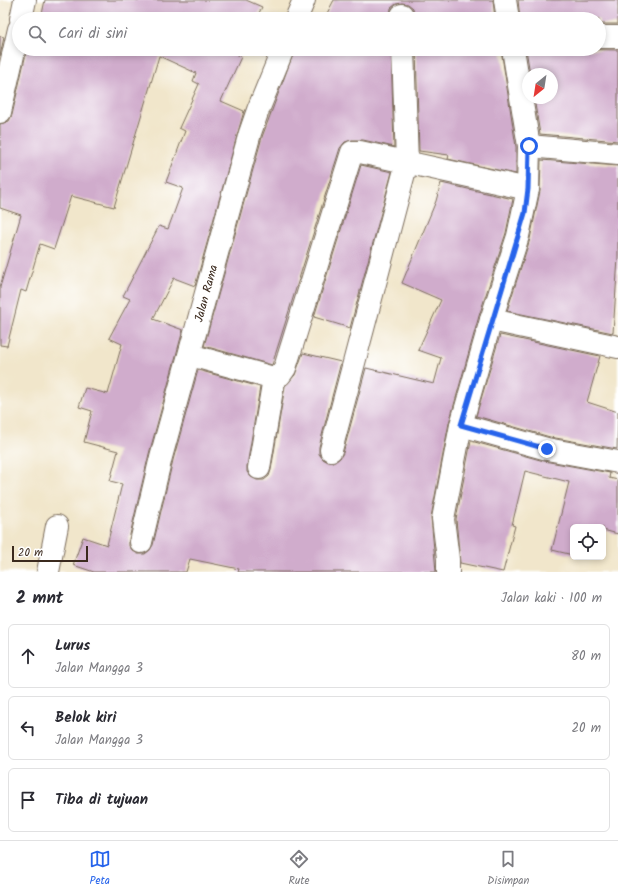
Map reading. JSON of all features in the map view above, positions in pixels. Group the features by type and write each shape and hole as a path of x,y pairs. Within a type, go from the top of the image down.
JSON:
{"street":[{"path":"22,12 25,0"},
{"path":"299,12 304,0"},
{"path":"506,0 507,12"},
{"path":"606,37 618,37"},
{"path":"0,112 13,56"},
{"name":"Jalan Rama","path":"141,542 161,456 250,134 258,110 281,56"},
{"path":"331,450 407,162 403,56"},
{"path":"448,572 448,559 443,519 461,425 491,320 518,236 528,189 529,146 514,56"},
{"path":"529,146 618,154"},
{"path":"190,355 274,378 280,376 285,368 352,152 360,152 528,189"},
{"path":"491,320 618,347"},
{"path":"259,468 274,378"},
{"path":"461,425 547,449 618,462"},
{"path":"48,572 58,526"}],"building":[{"path":"45,0 246,0 262,7 260,12 42,12"},
{"path":"334,0 493,0 494,12 413,12 413,8 408,4 402,3 396,4 391,8 391,12 328,12"},
{"path":"518,0 618,0 618,24 606,24 606,12 519,12"},
{"path":"0,36 4,37 0,56"},
{"path":"606,50 618,50 618,141 540,134 535,104 558,104 558,68 529,68 527,56 606,56"},
{"path":"25,56 159,56 114,207 71,196 54,249 40,244 26,292 21,290 7,346 0,345 0,287 21,215 0,208 0,124 9,121 12,115"},
{"path":"159,56 241,57 221,101 244,111 195,286 174,278 153,319 183,330 149,454 129,539 129,546 138,554 145,554 153,545 173,460 198,370 260,387 247,466 247,472 251,477 257,480 264,480 269,476 285,386 295,375 303,353 341,362 319,447 319,454 328,462 335,462 343,453 366,368 434,384 441,358 418,350 441,300 402,283 436,201 441,183 513,199 506,233 479,316 449,423 431,517 436,572 238,572 239,569 190,559 186,572 94,572 73,565 83,537 107,545 122,484 110,481 118,451 84,442 92,411 79,407 85,388 108,394 122,344 109,338 130,299 123,296 159,226 168,229 183,188 166,182 185,131 179,128 199,84 193,81 196,73"},
{"path":"292,56 391,56 394,147 363,140 352,140 345,142 340,148 272,365 204,346 262,137"},
{"path":"416,56 502,56 516,147 516,174 448,159 449,155 419,151"},
{"path":"541,160 618,166 618,258 613,333 507,311 530,239 540,191"},
{"path":"361,165 392,172 350,328 314,317"},
{"path":"500,335 600,356 587,402 618,412 617,449 550,437 476,416"},
{"path":"471,441 544,461 610,473 609,478 618,480 618,534 606,531 606,524 570,524 570,554 552,550 569,482 525,471 512,525 515,526 503,572 460,563 456,519"}],"route":[{"path":"529,146 528,189 525,213 491,320 461,425 547,449"}]}
